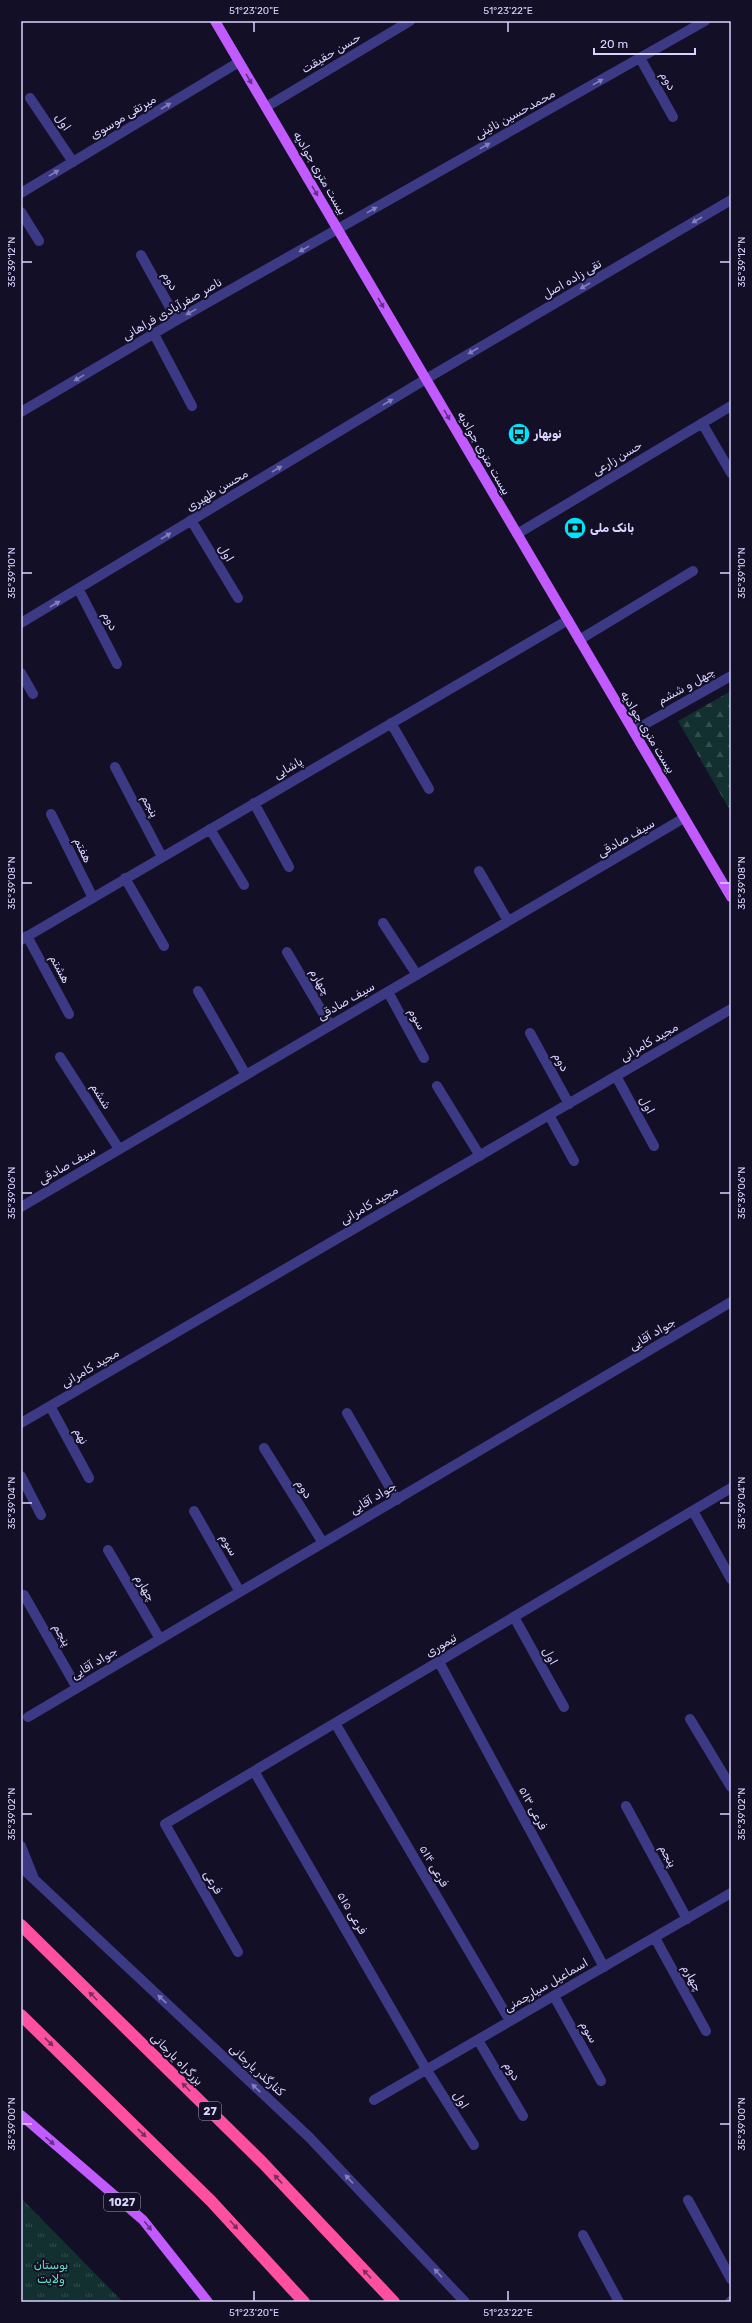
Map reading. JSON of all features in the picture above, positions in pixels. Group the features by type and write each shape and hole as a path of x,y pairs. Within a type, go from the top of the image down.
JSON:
{"highway":[{"name":"بزرگراه یارجانی","path":"21,1925 262,2162 394,2302"},
{"path":"21,2015 211,2201 304,2302"}],"main road":[{"name":"بیست متری جوادیه","path":"215,21 731,897"},
{"name":"1027","path":"21,2115 143,2220 208,2302"}],"street":[{"name":"حسن حقیقت","path":"266,107 410,21"},
{"name":"محمدحسین نائینی","path":"338,229 705,21"},
{"name":"دوم","path":"640,58 672,117"},
{"name":"میرتقی موسوی","path":"21,194 239,62"},
{"name":"اول","path":"30,98 73,162"},
{"name":"تقی زاده اصل","path":"426,379 731,200"},
{"path":"21,212 39,241"},
{"name":"ناصر صفرآبادی فراهانی","path":"21,412 177,320 338,229"},
{"name":"دوم","path":"141,255 177,320"},
{"path":"154,334 192,406"},
{"name":"محسن ظهیری","path":"21,623 79,590 191,520 426,379"},
{"name":"حسن زارعی","path":"517,534 731,406"},
{"path":"702,423 731,473"},
{"name":"اول","path":"191,520 238,598"},
{"path":"579,640 693,571"},
{"name":"دوم","path":"79,590 117,664"},
{"name":"پاشایی","path":"24,938 568,620"},
{"path":"21,673 33,694"},
{"name":"چهل و ششم","path":"633,731 731,676"},
{"path":"391,723 429,789"},
{"name":"پنجم","path":"115,767 162,857"},
{"path":"254,803 289,867"},
{"name":"هفتم","path":"51,814 93,898"},
{"name":"سیف صادقی","path":"21,1207 684,818"},
{"path":"210,829 244,885"},
{"path":"479,871 508,922"},
{"path":"125,878 164,946"},
{"path":"382,923 417,975"},
{"name":"هشتم","path":"24,938 69,1014"},
{"name":"چهارم","path":"287,952 330,1025"},
{"path":"198,991 246,1075"},
{"name":"سوم","path":"388,992 424,1058"},
{"name":"مجید کامرانی","path":"21,1423 731,1009"},
{"name":"دوم","path":"530,1033 569,1104"},
{"name":"ششم","path":"60,1057 119,1149"},
{"name":"اول","path":"616,1076 654,1146"},
{"path":"437,1086 480,1156"},
{"path":"549,1115 574,1161"},
{"name":"جواد آقایی","path":"28,1717 731,1302"},
{"name":"نهم","path":"50,1406 89,1478"},
{"path":"347,1413 397,1500"},
{"name":"دوم","path":"264,1448 323,1543"},
{"path":"21,1476 41,1515"},
{"name":"تیموری","path":"165,1824 731,1488"},
{"name":"سوم","path":"194,1511 240,1592"},
{"path":"693,1511 731,1579"},
{"name":"چهارم","path":"108,1550 160,1639"},
{"name":"پنجم","path":"24,1595 77,1688"},
{"name":"اول","path":"514,1617 564,1707"},
{"name":"فرعی ۵۱۳","path":"439,1662 604,1967"},
{"path":"690,1719 731,1787"},
{"name":"فرعی ۵۱۴","path":"335,1723 510,2021"},
{"name":"فرعی ۵۱۵","path":"254,1770 426,2069"},
{"name":"پنجم","path":"626,1806 687,1919"},
{"name":"فرعی","path":"165,1824 238,1952"},
{"path":"21,1846 35,1880"},
{"name":"کنارگذر یارجانی","path":"21,1867 309,2137 465,2302"},
{"name":"اسماعیل سیارچمنی","path":"374,2100 731,1894"},
{"name":"چهارم","path":"655,1938 706,2031"},
{"name":"سوم","path":"554,1996 601,2081"},
{"name":"دوم","path":"478,2040 523,2116"},
{"name":"اول","path":"426,2069 474,2145"},
{"path":"688,2200 731,2279"},
{"path":"583,2235 619,2302"}],"green space":[{"path":"731,691 731,812 678,721"},
{"name":"بوستان ولایت","path":"21,2198 123,2302 21,2302"}],"place":[{"name":"نوبهار","path":"519,434"},
{"name":"بانک ملی","path":"575,528"}]}
